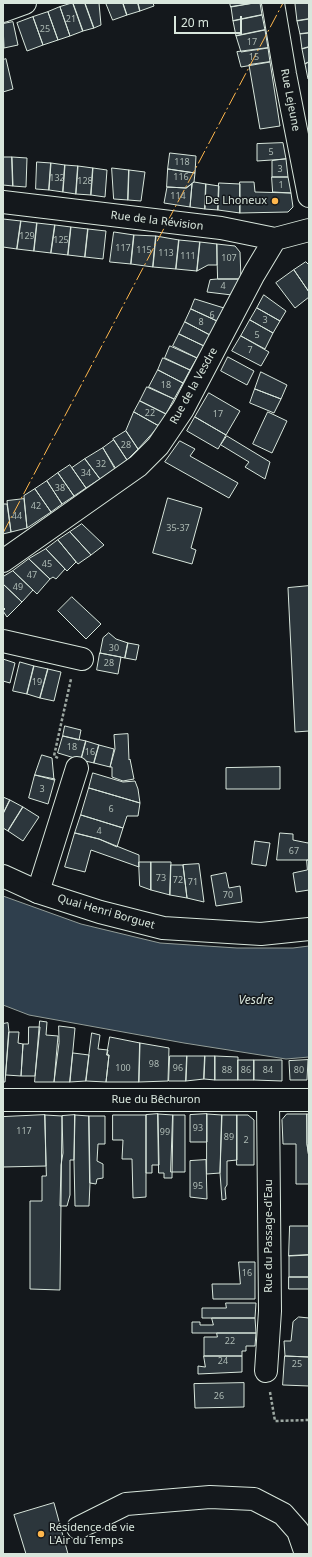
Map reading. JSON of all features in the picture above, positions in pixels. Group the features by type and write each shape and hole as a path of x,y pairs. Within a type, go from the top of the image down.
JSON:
{"street":[{"path":"3,11 25,3"},
{"name":"Rue Lejeune","path":"273,3 285,74 309,196"},
{"name":"Rue de la Révision","path":"3,202 221,228 275,239 309,230"},
{"name":"Rue de la Vesdre","path":"3,561 138,466 158,446 183,409 254,274 275,239"},
{"path":"3,641 77,658"},
{"path":"38,892 78,768"},
{"name":"Quai Henri Borguet","path":"3,876 38,892 100,912 163,928 261,934 309,929"},
{"name":"Rue du Bêchuron","path":"3,1100 309,1100"},
{"name":"Rue du Passage-d'Eau","path":"266,1371 270,1310 268,1100"},
{"path":"78,1528 126,1504 210,1497 254,1499 283,1514 298,1531 306,1554"}],"path":[{"path":"77,658 72,670 54,756 78,768"},
{"path":"266,1371 275,1421 309,1420"}],"water":[{"name":"Vesdre","path":"3,896 81,924 160,943 237,948 293,948 309,946 309,1057 286,1059 184,1043 29,1015 3,1005"}],"building":[{"path":"73,3 83,31 70,36 60,7"},
{"path":"73,3 85,3 94,28 83,31"},
{"path":"85,3 99,3 101,25 94,28"},
{"path":"106,3 123,3 127,15 113,20"},
{"path":"123,3 138,3 140,11 127,15"},
{"path":"138,3 153,3 154,6 140,11"},
{"path":"230,3 254,3 231,7"},
{"path":"260,3 262,15 233,21 231,7"},
{"path":"309,3 309,19 297,21 295,4"},
{"path":"60,7 70,36 58,40 48,12"},
{"path":"48,12 58,40 43,45 33,17"},
{"path":"262,15 265,30 236,36 233,21"},
{"path":"33,17 43,45 27,51 17,23"},
{"path":"309,19 309,33 300,34 297,21"},
{"path":"13,22 18,45 4,48 3,24"},
{"path":"265,30 268,48 241,52 236,36"},
{"path":"309,33 309,47 302,49 300,34"},
{"path":"309,47 309,62 305,64 302,49"},
{"path":"268,48 270,62 241,67 237,52"},
{"path":"6,59 13,89 3,92 3,60"},
{"path":"270,62 280,126 260,129 249,65"},
{"path":"309,62 309,79 308,79 305,64"},
{"path":"283,143 286,159 257,161 257,144"},
{"path":"170,153 196,156 195,173 168,169"},
{"path":"3,157 12,157 13,186 3,185"},
{"path":"12,157 27,158 26,187 13,186"},
{"path":"286,159 288,177 272,177 272,161"},
{"path":"37,162 51,163 49,190 36,189"},
{"path":"51,163 65,165 63,192 49,190"},
{"path":"65,165 78,166 76,194 63,192"},
{"path":"78,166 93,168 91,195 76,194"},
{"path":"93,168 107,170 105,197 91,195"},
{"path":"112,168 129,170 128,200 114,199"},
{"path":"168,169 195,173 194,182 186,188 167,187"},
{"path":"129,170 145,172 141,201 128,200"},
{"path":"272,177 288,177 291,193 273,192"},
{"path":"194,182 206,184 205,209 190,207 192,184"},
{"path":"240,182 254,182 255,192 291,193 293,207 288,212 240,213"},
{"path":"219,183 240,184 240,213 218,210"},
{"path":"192,184 190,207 164,203 167,187 186,188"},
{"path":"206,184 219,186 218,210 205,209"},
{"path":"3,219 21,221 17,249 3,247"},
{"path":"21,221 37,223 34,251 17,249"},
{"path":"37,223 55,225 51,253 34,251"},
{"path":"55,225 71,227 68,255 51,253"},
{"path":"71,227 88,229 85,257 68,255"},
{"path":"88,229 106,231 103,259 85,257"},
{"path":"114,232 134,235 131,264 110,262"},
{"path":"134,235 156,236 153,267 131,264"},
{"path":"156,236 179,240 176,269 153,267"},
{"path":"179,240 200,242 197,271 176,269"},
{"path":"200,242 217,244 217,265 208,265 197,271"},
{"path":"217,244 235,246 240,252 241,279 218,279"},
{"path":"306,262 309,265 309,292 294,270"},
{"path":"294,270 309,292 309,297 295,308 276,283"},
{"path":"241,279 232,295 207,292 210,280"},
{"path":"264,295 286,311 280,321 257,308"},
{"path":"195,299 224,308 217,321 191,309"},
{"path":"257,308 280,321 273,333 250,320"},
{"path":"191,309 217,321 210,335 185,322"},
{"path":"250,320 273,333 265,349 241,336"},
{"path":"185,322 210,335 204,346 179,334"},
{"path":"179,334 204,346 197,358 173,346"},
{"path":"241,336 269,352 261,366 232,351"},
{"path":"170,346 197,358 190,370 165,358"},
{"path":"228,357 254,371 247,385 221,371"},
{"path":"163,358 190,370 183,383 158,370"},
{"path":"158,370 183,383 174,399 149,387"},
{"path":"261,372 287,385 281,399 255,389"},
{"path":"147,387 174,399 166,414 140,401"},
{"path":"255,389 281,399 274,413 250,403"},
{"path":"209,393 240,411 226,435 195,417"},
{"path":"140,401 166,414 159,426 134,412"},
{"path":"134,412 159,426 138,449 126,431"},
{"path":"268,412 287,421 272,453 253,444"},
{"path":"195,417 226,435 218,449 187,431"},
{"path":"126,431 138,449 127,460 113,439"},
{"path":"227,436 270,462 265,479 245,467 249,462 221,445"},
{"path":"114,440 127,460 116,469 103,448"},
{"path":"180,441 195,449 190,456 238,483 229,498 165,462"},
{"path":"103,448 115,469 100,479 85,459"},
{"path":"85,459 100,479 86,488 72,468"},
{"path":"70,465 86,488 74,496 58,473"},
{"path":"58,473 74,496 62,504 47,481"},
{"path":"47,481 62,504 51,512 35,489"},
{"path":"35,489 51,512 27,528 24,496"},
{"path":"168,498 202,508 191,548 196,550 192,564 153,553"},
{"path":"24,499 27,528 11,532 7,501"},
{"path":"3,504 7,504 11,532 3,534"},
{"path":"82,524 104,545 91,555 70,532"},
{"path":"70,532 91,555 78,564 58,540"},
{"path":"58,540 76,562 67,571 46,549"},
{"path":"46,549 65,569 56,579 53,577 50,579 29,559"},
{"path":"29,559 50,579 37,594 13,571"},
{"path":"13,571 33,590 22,602 3,584 3,577"},
{"path":"3,584 22,602 7,617 3,611 5,609 3,607"},
{"path":"309,586 309,731 295,732 288,588"},
{"path":"72,597 101,624 86,639 58,611"},
{"path":"109,633 116,639 128,643 125,658 100,653 103,638"},
{"path":"128,643 139,645 136,660 125,658"},
{"path":"100,653 121,657 118,674 97,670"},
{"path":"3,659 15,663 10,683 3,681"},
{"path":"20,662 34,666 27,694 13,691"},
{"path":"34,666 48,669 40,698 27,694"},
{"path":"48,669 61,672 54,701 40,698"},
{"path":"65,726 81,730 79,740 63,736"},
{"path":"128,734 129,760 130,759 134,779 123,781 112,777 112,767 110,767 115,749 114,735"},
{"path":"63,736 86,741 81,760 58,753"},
{"path":"86,741 99,745 94,763 81,760"},
{"path":"99,745 114,749 110,767 94,763"},
{"path":"42,755 52,758 54,780 35,775"},
{"path":"280,767 280,789 226,789 226,768"},
{"path":"93,773 123,782 135,781 140,803 89,788"},
{"path":"35,775 55,779 48,804 29,798"},
{"path":"89,788 140,803 138,816 127,816 123,828 81,815"},
{"path":"3,797 10,800 3,814"},
{"path":"10,800 23,807 8,831 3,828 3,814"},
{"path":"23,807 39,817 23,841 8,831"},
{"path":"81,815 123,828 117,847 99,839 75,833"},
{"path":"75,833 99,839 139,855 139,867 91,850 85,872 65,867"},
{"path":"280,833 293,834 293,840 308,843 309,841 309,860 277,860"},
{"path":"255,841 270,843 266,866 252,864"},
{"path":"307,860 309,860 309,890 296,892 293,873 307,870"},
{"path":"139,862 151,862 151,890 140,886"},
{"path":"151,862 171,862 170,895 151,890"},
{"path":"199,864 204,902 187,898 183,865"},
{"path":"171,865 183,865 187,898 170,895"},
{"path":"226,873 229,888 240,886 242,902 216,906 211,876"},
{"path":"40,1021 47,1022 46,1035 58,1036 54,1082 35,1082"},
{"path":"8,1023 9,1032 5,1082 3,1082 3,1024"},
{"path":"59,1026 75,1028 70,1082 54,1082 59,1043"},
{"path":"29,1027 40,1027 35,1076 21,1076 23,1044 28,1044"},
{"path":"9,1032 19,1032 18,1043 23,1044 21,1076 6,1075"},
{"path":"92,1033 100,1035 98,1049 108,1050 107,1055 109,1055 106,1082 86,1081"},
{"path":"110,1037 140,1043 139,1082 106,1082 109,1055 107,1055"},
{"path":"140,1043 169,1048 168,1081 139,1082"},
{"path":"73,1053 89,1055 86,1081 70,1082"},
{"path":"170,1056 187,1056 186,1081 169,1081"},
{"path":"187,1056 205,1056 204,1079 186,1081"},
{"path":"205,1056 215,1056 215,1080 204,1079"},
{"path":"215,1056 238,1057 238,1080 215,1080"},
{"path":"238,1060 254,1060 254,1080 238,1080"},
{"path":"254,1060 282,1060 282,1081 254,1080"},
{"path":"308,1060 307,1080 290,1080 289,1061"},
{"path":"158,1114 173,1115 172,1178 164,1178 164,1173 159,1173"},
{"path":"158,1114 159,1165 152,1165 152,1173 146,1173 146,1115"},
{"path":"207,1114 207,1142 190,1142 190,1115"},
{"path":"207,1114 222,1115 220,1173 207,1174"},
{"path":"287,1114 307,1114 309,1184 296,1184 296,1144 283,1144 282,1120"},
{"path":"307,1114 309,1114 309,1158 307,1144"},
{"path":"45,1115 62,1116 60,1290 30,1289 30,1201 42,1201 42,1176 46,1176"},
{"path":"45,1115 46,1166 3,1167 3,1117"},
{"path":"75,1115 89,1116 89,1206 75,1206"},
{"path":"75,1115 74,1160 70,1160 70,1195 67,1206 60,1206 61,1165 63,1153 62,1116"},
{"path":"113,1115 146,1115 146,1197 133,1198 132,1159 122,1159 123,1140 113,1140"},
{"path":"173,1115 185,1115 185,1172 171,1172"},
{"path":"222,1115 237,1115 237,1160 227,1161 227,1185 225,1188 226,1199 222,1200 220,1173"},
{"path":"237,1115 248,1115 254,1120 254,1165 237,1165"},
{"path":"89,1116 105,1116 105,1144 98,1144 97,1161 103,1164 103,1178 97,1179 96,1184 90,1183"},
{"path":"206,1160 207,1199 190,1197 190,1161"},
{"path":"290,1226 309,1226 309,1255 289,1256"},
{"path":"309,1255 309,1277 289,1277 289,1256"},
{"path":"239,1262 255,1262 255,1299 213,1299 212,1284 240,1284"},
{"path":"289,1277 309,1277 309,1289 289,1289"},
{"path":"226,1303 256,1303 255,1318 202,1318 202,1308 226,1308"},
{"path":"299,1317 309,1318 309,1357 285,1356 284,1341 291,1341 293,1322"},
{"path":"212,1318 255,1318 256,1333 192,1333 192,1322 200,1322 200,1325 213,1325"},
{"path":"217,1333 256,1333 255,1346 246,1346 246,1351 242,1351 242,1356 204,1356 204,1337 217,1337"},
{"path":"204,1356 242,1356 242,1372 198,1374 198,1366 205,1367"},
{"path":"285,1356 309,1357 309,1386 283,1385"},
{"path":"244,1383 244,1407 195,1408 194,1384"},
{"name":"Résidence de vie L'Air du Temps","path":"54,1503 68,1554 26,1554 14,1515"}],"power":[{"path":"3,533 283,3"}],"place":[{"name":"De Lhoneux","path":"275,201"},
{"name":"Résidence de vie L'Air du Temps","path":"41,1534"}]}
